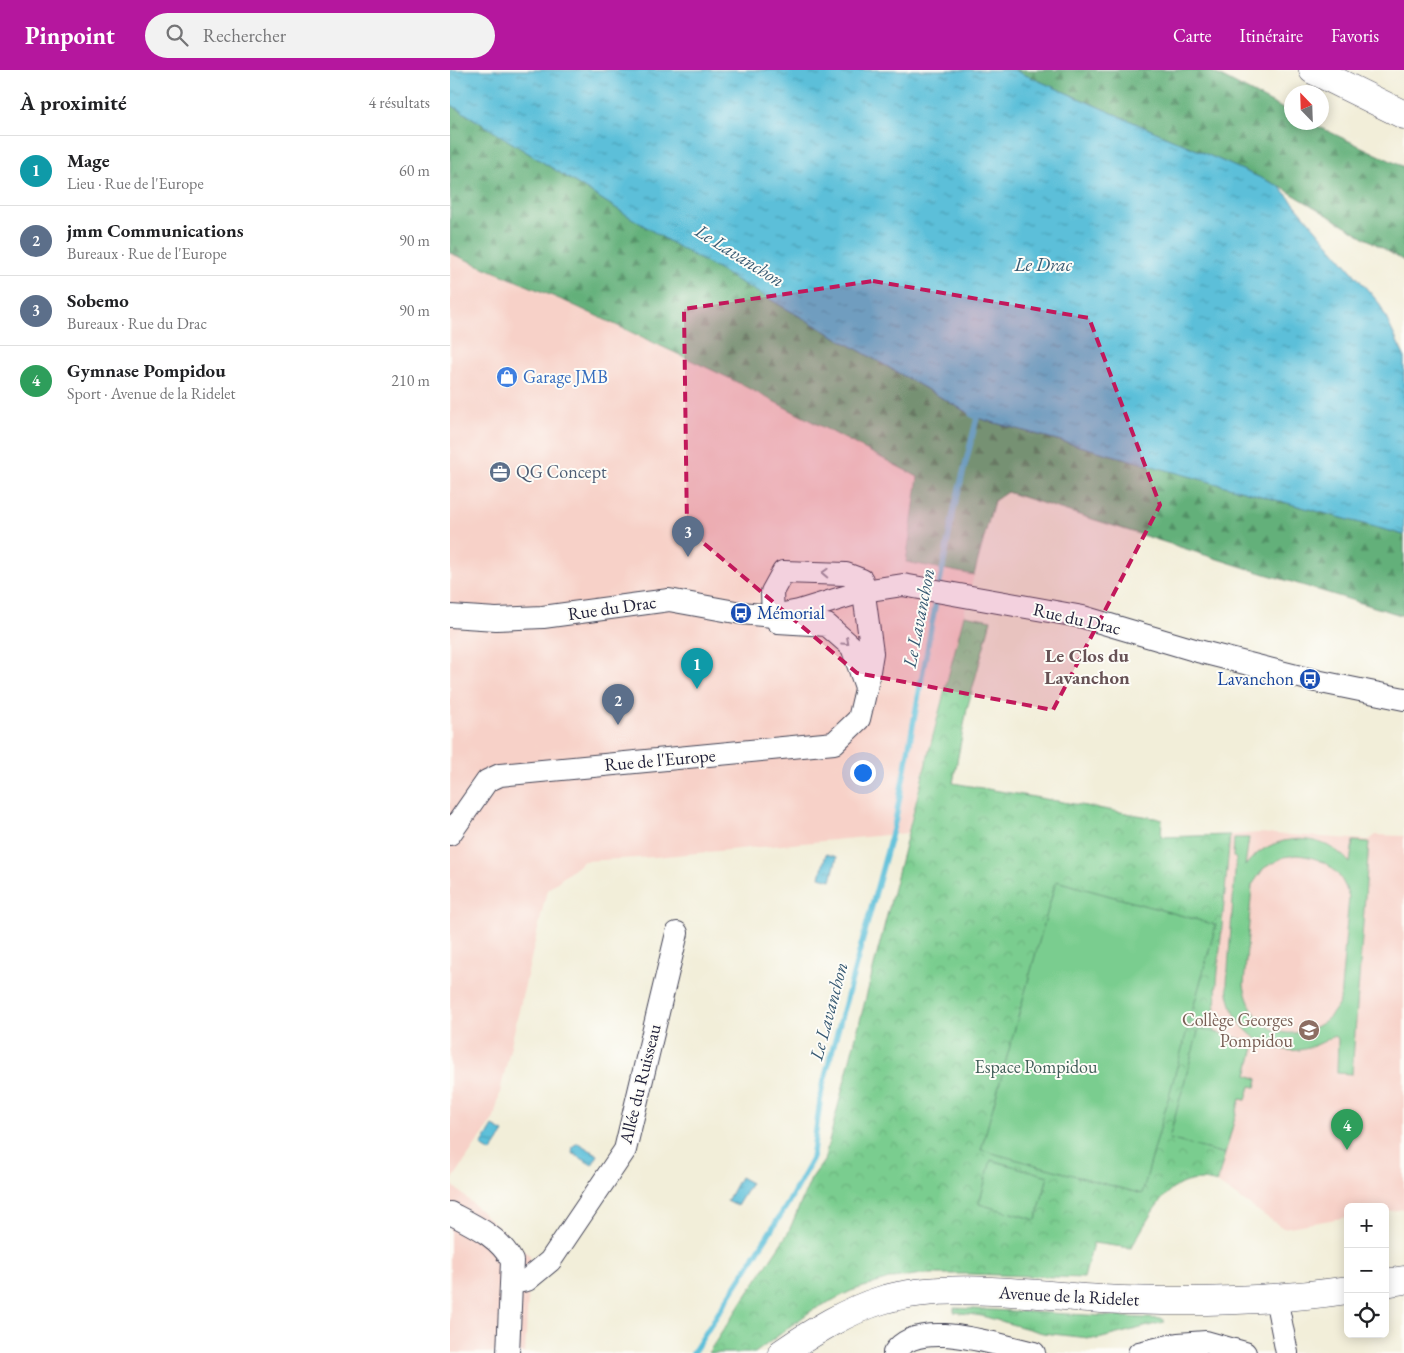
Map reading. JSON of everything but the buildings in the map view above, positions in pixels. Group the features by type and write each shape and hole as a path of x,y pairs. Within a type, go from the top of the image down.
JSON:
{"main road":[{"path":"1313,70 1404,115"},
{"path":"1389,1282 1404,1280"},
{"name":"Avenue de la Ridelet","path":"791,1349 827,1324 882,1300 934,1292 965,1291 1188,1302 1276,1298 1344,1290"}],"street":[{"path":"773,616 772,592 783,572 846,574 862,580 864,591"},
{"name":"Rue du Drac","path":"450,616 496,619 543,617 669,600 740,613 773,616 799,611 864,591 903,585 1083,617 1198,651 1316,681 1404,700"},
{"name":"Rue de l'Europe","path":"450,834 460,817 487,781 500,775 834,743 860,719 866,689 872,653 864,591"},
{"name":"Rue de l'Europe","path":"773,616 780,624 827,625 852,647 866,689"},
{"name":"Allée du Ruisseau","path":"512,1283 527,1280 550,1262 624,1150 677,933"},
{"path":"450,1213 478,1228 505,1249 512,1261 508,1353"},
{"path":"1276,1298 1287,1353"},
{"path":"894,1353 899,1345 909,1340 938,1334 1034,1353"},
{"path":"1139,1353 1178,1344 1206,1342 1245,1353"}],"highlighted area":[{"path":"873,281 1089,318 1160,505 1053,710 857,673 687,529 684,309"}],"shaded area":[{"path":"450,253 569,303 729,378 918,477 907,562 974,575 907,833 655,857 584,861 547,890 494,1118 450,1183"},
{"name":"Collège Georges Pompidou","path":"1259,833 1369,840 1376,835 1404,836 1404,1209 1389,1211 1389,1203 1344,1203 1344,1218 1283,1228 1217,1183 1240,1098 1258,1079 1247,1075 1255,1043 1215,1032 1213,1028 1230,835"},
{"path":"450,1183 530,1256 525,1353 450,1353"}],"green space":[{"path":"1014,70 1209,70 1284,109 1284,130 1326,130 1404,167 1404,261 1279,186"},
{"path":"450,104 670,242 977,418 1404,535 1404,616 1007,492 994,501 974,575 906,562 918,477 729,378 569,303 450,253"},
{"name":"Espace Pompidou","path":"964,615 991,620 967,709 953,783 1155,818 1162,820 1161,837 1230,835 1213,1028 1215,1032 1255,1043 1247,1075 1258,1079 1256,1087 1250,1086 1246,1100 1240,1099 1217,1183 1200,1180 1186,1182 1174,1188 1155,1209 1131,1248 1093,1243 1084,1278 923,1274 892,1278 851,1291 811,1311 755,1353 708,1353 788,1233 811,1179 824,1161"},
{"path":"1234,838 1249,838 1245,866 1268,847 1282,841 1297,839 1311,840 1325,845 1339,852 1350,863 1353,841 1369,842 1352,1074 1337,1073 1338,1039 1334,1036 1305,1049 1286,1050 1263,1043 1244,1028 1237,1018 1228,995 1227,983 1236,858 1233,857","holes":["1306,856 1323,862 1336,872 1349,897 1340,1001 1332,1014 1322,1023 1300,1032 1288,1033 1277,1031 1267,1026 1259,1019 1247,998 1244,985 1252,885 1264,868 1284,857"]},
{"path":"1056,881 1216,925 1142,1194 981,1150"},
{"path":"1199,1028 1255,1043 1247,1075 1258,1079 1256,1087 1250,1086 1246,1100 1240,1099 1225,1154 1169,1139"},
{"path":"991,1160 1048,1176 1036,1220 979,1204"},
{"path":"954,1308 1163,1319 1164,1322 1098,1339 1043,1333 982,1316 954,1312"}],"water":[{"name":"Le Drac","path":"450,70 1014,70 1279,186 1379,303 1404,356 1404,535 977,418 670,242 450,104"},
{"path":"826,854 837,857 831,880 820,877"},
{"path":"493,1126 504,1132 491,1152 481,1146"},
{"path":"578,1143 598,1155 592,1165 572,1153 573,1146"},
{"path":"740,1177 751,1183 737,1206 727,1201"}],"waterway":[{"name":"Le Lavanchon","path":"939,587 954,509 977,418 971,414"},
{"name":"Le Lavanchon","path":"693,1353 787,1205 812,1159 822,1088 895,822 937,596"}],"place":[{"name":"Garage JMB","path":"507,377"},
{"name":"QG Concept","path":"500,472"},
{"name":"Sobemo","path":"688,557"},
{"name":"Mémorial","path":"741,613"},
{"name":"Lavanchon","path":"1310,679"},
{"name":"Mage","path":"697,689"},
{"name":"jmm Communications","path":"618,725"},
{"name":"Collège Georges Pompidou","path":"1309,1030"},
{"name":"Gymnase Pompidou","path":"1347,1150"}],"district":[{"name":"Le Clos du Lavanchon","path":"1087,666"}]}
